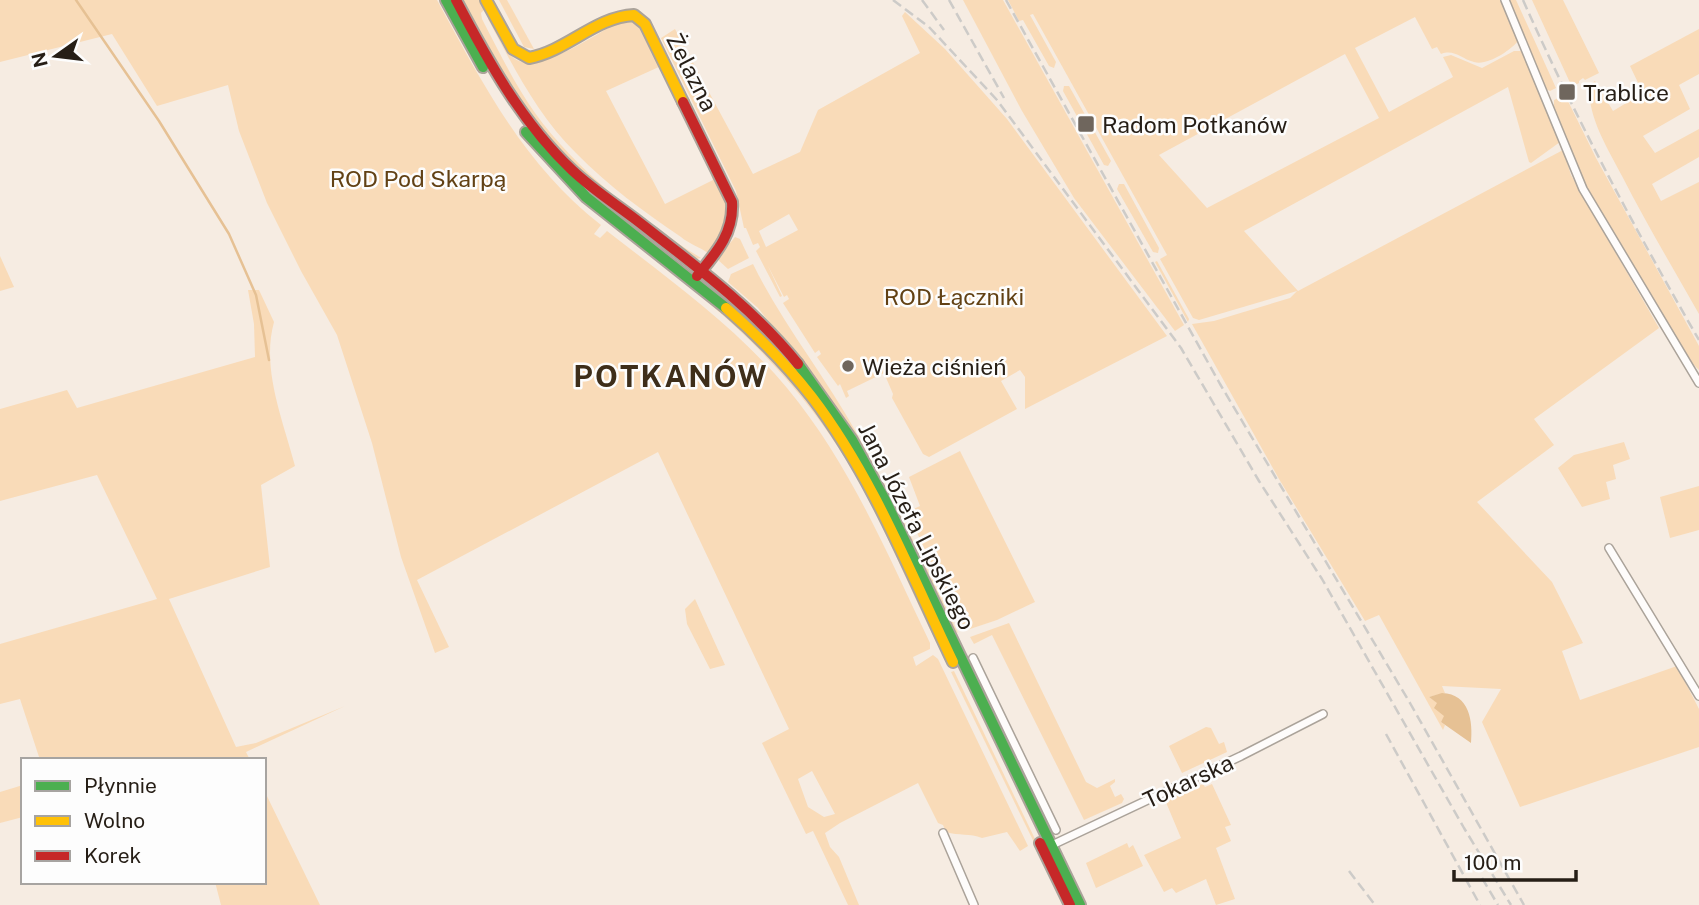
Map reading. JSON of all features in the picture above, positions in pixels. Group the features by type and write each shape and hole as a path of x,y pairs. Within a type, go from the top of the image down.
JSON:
{"main road":[{"name":"Jana Józefa Lipskiego","path":"446,0 493,86 538,146 597,206 694,281 745,325 802,384 824,412 853,457 1046,849 1080,905"},
{"name":"Jana Józefa Lipskiego","path":"456,0 503,86 551,148 583,181 745,307 783,344 831,407 886,502 1070,905"},
{"name":"Żelazna","path":"486,0 513,49 529,58 556,49 619,16 634,15 645,24 732,202 733,215 729,234 694,281"}],"street":[{"path":"1505,0 1583,189 1699,383"},
{"path":"1609,548 1699,696"},
{"path":"973,658 1056,830"},
{"name":"Tokarska","path":"1046,849 1323,714"},
{"path":"943,833 974,905"}],"green space":[{"name":"ROD Pod Skarpą","path":"0,0 437,0 507,122 550,177 601,225 594,234 600,238 607,231 702,305 767,366 810,417 866,511 930,643 930,649 913,657 916,666 933,655 938,659 1028,846 1020,851 1007,832 982,838 946,832 943,825 938,823 918,783 825,833 830,847 839,857 859,905 848,905 813,831 806,834 762,743 789,729 658,452 417,580 449,647 435,653 401,557 372,443 337,335 267,203 239,131 228,85 157,106 112,34 0,62","holes":["812,771 835,814 824,817 808,807 798,779"]},
{"path":"460,0 480,0 485,9 481,13 482,19 513,78 551,134 611,193 701,258 696,259 591,182 529,116"},
{"path":"499,0 507,0 534,49 524,47"},
{"path":"963,0 1003,0 1184,325 1175,331 1074,198 1022,111"},
{"path":"1008,0 1500,0 1519,40 1505,52 1486,62 1474,62 1450,53 1441,54 1437,47 1432,49 1415,17 1355,48 1389,112 1453,77 1443,57 1451,55 1482,68 1514,51 1521,51 1526,57 1560,142 1529,162 1508,87 1244,231 1298,291 1563,150 1571,175 1659,328 1534,419 1554,445 1477,502 1552,582 1583,643 1562,651 1580,700 1677,666 1699,709 1699,747 1520,807 1482,722 1501,689 1442,686 1445,693 1429,697 1438,703 1445,716 1441,722 1445,725 1443,730 1379,615 1365,621 1279,479 1192,324 1214,321 1290,298 1297,291 1199,320 1193,318 1160,259 1167,255 1033,14 1030,15 1056,62 1054,68 1049,66 1023,20 1019,21","holes":["1345,54 1379,118 1207,208 1159,155"]},
{"path":"1508,0 1516,0 1556,88 1550,91 1544,88"},
{"path":"1532,0 1563,0 1599,73 1585,80 1583,78 1572,87"},
{"name":"ROD Łączniki","path":"905,12 945,49 1007,119 1167,336 1025,409 1025,377 1020,370 1001,381 1017,409 929,457 923,454 892,398 893,394 884,373 847,391 849,396 846,398 840,384 838,386 817,357 821,354 819,350 815,353 783,303 789,299 787,295 784,297 768,266 782,296 780,297 756,251 760,247 758,243 753,245 744,228 736,191 661,38 675,29 753,174 800,152 818,110 920,53 902,16","holes":["789,214 798,230 766,247 759,231"]},
{"path":"489,16 506,50 515,59 525,62 538,62 553,57 620,21 634,22 639,26 661,66 606,91 665,204 713,180 711,175 715,173 725,197 728,214 723,232 708,253 626,198 562,138 527,89 488,19"},
{"path":"1699,29 1699,74 1679,85 1690,109 1643,136 1655,153 1699,129 1699,157 1652,184 1661,201 1699,182 1699,314 1605,143 1595,121 1589,85 1595,81 1613,111 1643,93 1630,66"},
{"path":"1064,86 1069,86 1111,161 1108,166 1104,165 1063,91"},
{"path":"1565,95 1596,158 1699,346 1699,370 1689,360 1592,199 1554,108 1554,100"},
{"path":"1119,184 1124,184 1159,248 1158,253 1153,252 1117,189"},
{"path":"735,237 740,239 749,258 728,269 717,259"},
{"path":"0,256 14,287 0,291"},
{"path":"1157,261 1189,319 1188,322 1155,262"},
{"path":"753,264 777,308 856,432 958,633 954,631 773,327 758,308 728,282 731,274"},
{"path":"248,290 259,290 274,322 270,358 272,376 295,466 261,485 270,567 169,599 236,747 256,743 345,706 246,752 249,758 39,758 20,699 0,704 0,644 157,599 97,475 0,501 0,409 67,390 77,408 255,357 254,324"},
{"path":"713,301 801,389 856,468 937,639 936,642 878,518 838,447 795,389 746,336 710,304"},
{"path":"1624,442 1630,459 1613,465 1616,479 1606,482 1610,499 1582,507 1558,468 1574,455"},
{"path":"960,451 1035,602 997,620 967,630 958,618 907,512 920,506 909,477"},
{"path":"1699,486 1699,530 1670,538 1660,497"},
{"path":"695,599 725,665 710,669 687,624 685,609"},
{"path":"1009,623 1086,782 1097,788 1115,779 1110,786 1115,797 1121,794 1124,799 1122,803 1084,820 992,635 974,644 970,637"},
{"path":"954,671 1049,868 1047,869 951,672"},
{"path":"1206,727 1211,728 1219,744 1224,742 1227,752 1182,773 1169,746"},
{"path":"1203,784 1205,787 1212,784 1231,825 1225,827 1231,841 1216,848 1235,899 1216,905 1206,879 1176,893 1172,888 1164,892 1144,855 1181,838 1165,800"},
{"path":"21,786 21,818 0,823 0,792"},
{"path":"266,794 320,905 221,905 216,884 266,884"},
{"path":"1127,843 1129,848 1133,845 1143,866 1096,888 1086,863"}],"shaded area":[{"path":"1442,693 1459,698 1468,710 1471,743 1441,722 1444,716 1434,708 1437,703 1429,697"}],"waterway":[{"path":"76,0 159,121 229,234 256,295 269,360"}],"railway":[{"path":"893,0 929,27 997,100 1181,348 1259,481 1322,579 1511,905"},
{"path":"922,0 944,30"},
{"path":"949,0 1004,98"},
{"path":"1006,0 1220,384 1410,703 1524,905"},
{"path":"1523,0 1606,172 1699,340"},
{"path":"1386,734 1480,905"},
{"path":"1349,871 1375,905"},
{"path":"1482,878 1498,905"}],"traffic: fast":[{"path":"446,0 483,67"},
{"path":"526,132 586,197 726,308"},
{"path":"798,364 852,440 886,502 1080,905"}],"traffic: slow":[{"path":"486,0 513,49 529,58 556,49 606,22 634,15 645,24 683,102"},
{"path":"726,308 792,373 834,428 872,492 953,662"}],"traffic: jam":[{"path":"456,0 507,90 554,152 587,183 721,287 761,324 798,364"},
{"path":"683,102 732,202 727,233 697,276"},
{"path":"1040,843 1070,905"}],"place":[{"name":"Trablice","path":"1567,92"},
{"name":"Radom Potkanów","path":"1086,124"},
{"name":"Wieża ciśnień","path":"848,366"}],"district":[{"name":"POTKANÓW","path":"671,376"}]}
